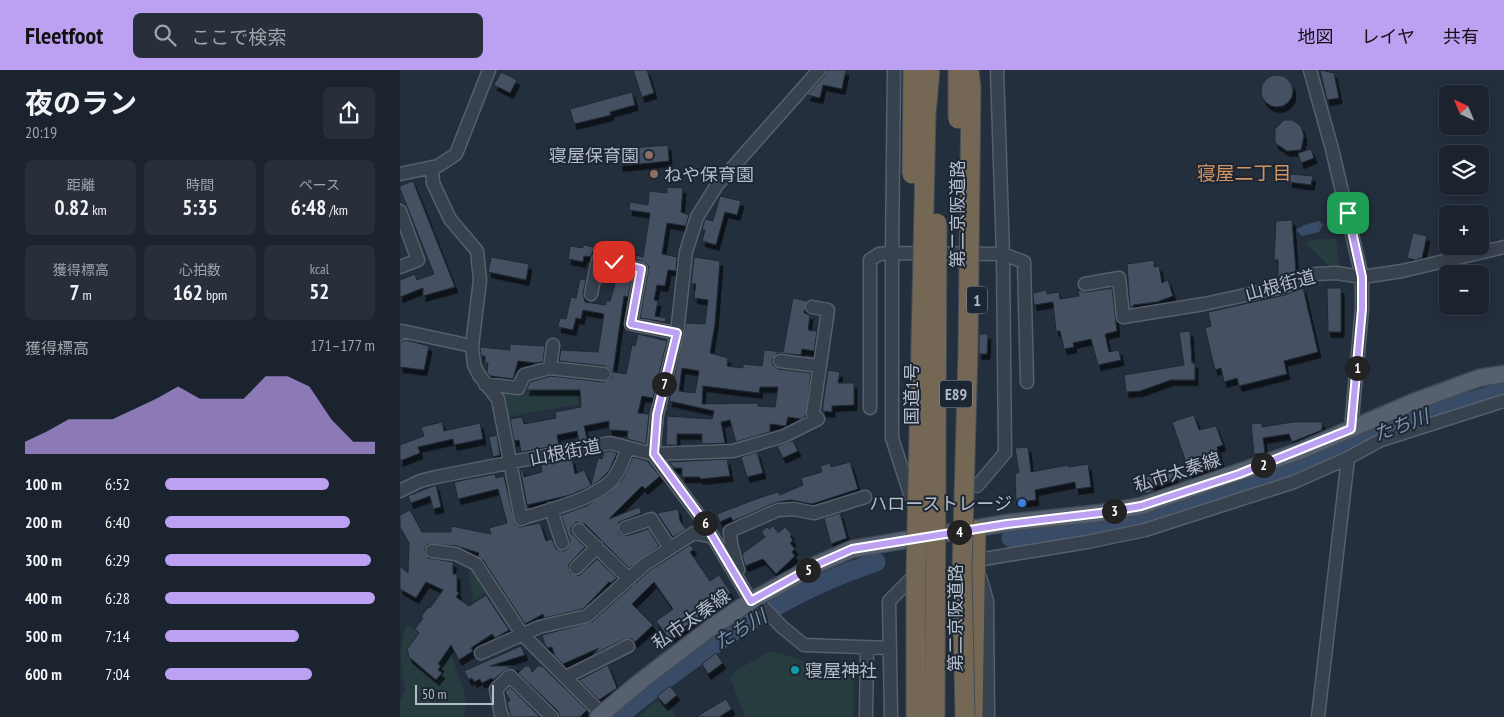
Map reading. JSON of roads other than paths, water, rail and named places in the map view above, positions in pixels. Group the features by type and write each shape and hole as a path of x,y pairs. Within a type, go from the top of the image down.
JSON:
{"highway":[{"name":"国道1号","path":"911,717 910,540 913,70"},
{"path":"916,717 916,572 926,115 930,70"},
{"name":"第二京阪道路","path":"935,717 937,70"},
{"name":"第二京阪道路","path":"955,717 958,70"},
{"path":"965,717 962,569 968,351 969,70"},
{"name":"1","path":"973,717 977,563 978,70"}],"main road":[{"name":"私市太秦線","path":"600,716 678,652 753,600 818,564 852,549 1141,506 1291,454 1411,403 1479,378 1504,374"}],"street":[{"path":"400,174 438,166 456,154 489,70"},
{"path":"818,70 717,185 697,217 686,252 677,333 657,415 654,454 713,537 753,600 804,646 889,648"},
{"path":"894,70 892,438 911,497"},
{"path":"977,486 1004,453 1003,254 997,70"},
{"path":"1310,70 1334,158 1362,277 1362,309 1351,429"},
{"path":"432,167 433,183 450,219 476,251 480,280 472,346 474,365 485,384 498,399 521,519 587,496 605,486 613,478 628,448"},
{"path":"400,211 418,260 400,267"},
{"name":"山根街道","path":"1085,284 1119,278 1123,317 1204,304 1282,287 1316,274 1336,273 1362,277 1402,271 1504,248"},
{"path":"870,408 870,260 879,254 1003,254 1024,262 1027,382"},
{"path":"591,294 598,260 641,269 631,324 677,333"},
{"path":"780,361 819,366 828,310 812,307"},
{"path":"400,334 402,332 472,346"},
{"path":"550,368 554,345"},
{"name":"山根街道","path":"400,492 428,479 610,443 654,454 733,450 784,436 818,419 813,413 819,366"},
{"path":"485,384 518,388 524,375 550,368 604,374"},
{"path":"988,717 987,601 977,563 1145,530 1294,482 1348,458 1381,440 1504,401"},
{"path":"1318,717 1348,458"},
{"path":"740,579 730,531 778,510 794,509 814,514 865,497"},
{"path":"551,509 562,543"},
{"path":"625,528 651,519 670,548"},
{"path":"579,530 629,579"},
{"path":"481,653 539,627 587,616 644,565 694,532 713,537"},
{"path":"576,568 597,547"},
{"path":"432,551 456,554 476,564 522,634 566,677 600,716"},
{"path":"891,717 889,600 910,580"},
{"path":"566,677 628,646"},
{"path":"866,717 867,648"},
{"path":"501,716 496,689 510,676 552,717"}],"water":[{"path":"1319,221 1323,225 1319,232 1302,236 1296,230 1304,225"}],"waterway":[{"name":"たち川","path":"1011,538 1131,519 1178,509 1261,480 1395,425 1504,392"},
{"name":"たち川","path":"618,717 678,670 740,627 806,591 840,575 876,562"}],"place":[{"name":"寝屋保育園","path":"649,155"},
{"name":"ねや保育園","path":"654,174"},
{"name":"ハローストレージ","path":"1022,503"},
{"name":"寝屋神社","path":"795,670"}],"district":[{"name":"寝屋二丁目","path":"1244,173"}]}
